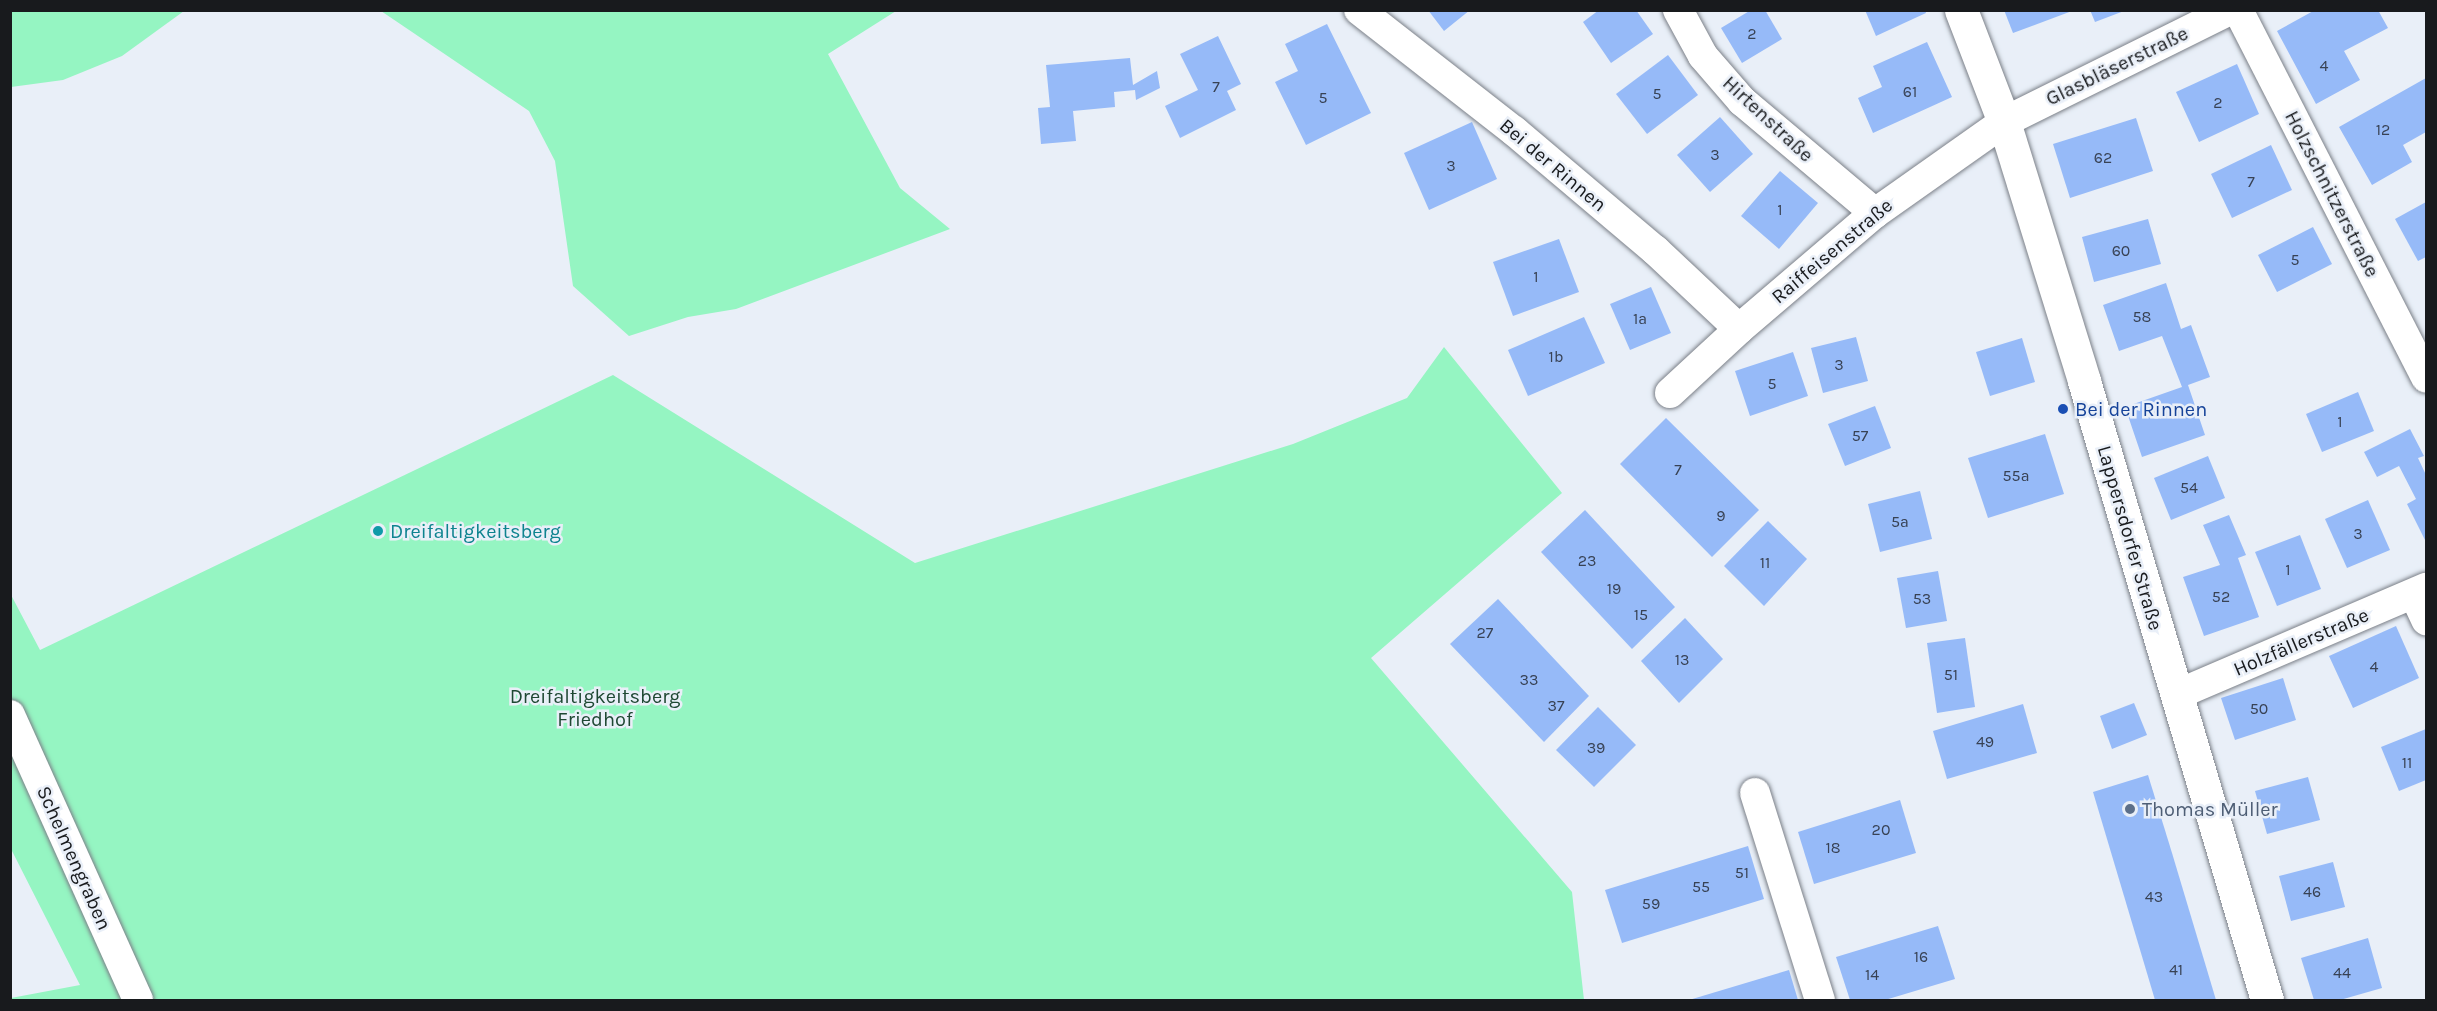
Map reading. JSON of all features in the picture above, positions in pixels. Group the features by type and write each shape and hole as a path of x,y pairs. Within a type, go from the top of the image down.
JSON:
{"street":[{"name":"Bei der Rinnen","path":"1359,10 1514,131 1655,250 1739,329"},
{"name":"Hirtenstraße","path":"1678,10 1703,56 1742,101 1875,213"},
{"name":"Lappersdorfer Straße","path":"1961,10 2004,122 2084,381 2267,1000"},
{"name":"Glasbläserstraße","path":"2004,122 2230,10"},
{"name":"Holzschnitzerstraße","path":"2238,10 2427,378"},
{"name":"Raiffeisenstraße","path":"1670,393 1739,329 1875,213 2004,122"},
{"name":"Holzfällerstraße","path":"2176,696 2422,600"},
{"name":"Schelmengraben","path":"10,715 138,1000"},
{"path":"1755,793 1820,1000"}],"green space":[{"path":"11,10 184,11 122,56 63,80 11,87"},
{"path":"381,11 896,11 828,54 900,188 950,229 736,309 688,317 629,336 573,286 555,161 529,111"},
{"name":"Dreifaltigkeitsberg Friedhof","path":"1444,347 1562,493 1371,658 1572,892 1584,1000 11,1000 11,998 80,985 11,849 10,593 40,650 613,375 915,563 1293,444 1407,398"}],"building":[{"path":"1428,10 1470,10 1444,31"},
{"path":"1599,10 1636,10 1653,34 1611,63 1583,22"},
{"path":"1751,10 1765,10 1782,39 1742,63 1721,28"},
{"path":"1865,10 1925,10 1926,13 1876,36"},
{"path":"2004,10 2072,10 2072,11 2013,33"},
{"path":"2090,10 2124,10 2124,11 2095,22"},
{"path":"2315,10 2378,10 2388,28 2344,51 2360,80 2316,104 2277,31"},
{"path":"1327,24 1371,113 1306,145 1275,82 1298,71 1285,44"},
{"path":"1218,36 1241,84 1227,91 1236,110 1180,138 1165,106 1198,90 1180,54"},
{"path":"1927,42 1952,97 1873,133 1858,98 1882,87 1873,66"},
{"path":"1668,55 1698,95 1647,134 1616,94"},
{"path":"1130,58 1133,85 1157,71 1160,88 1136,100 1135,90 1114,92 1115,107 1073,111 1076,141 1041,144 1038,108 1050,107 1046,65"},
{"path":"2237,64 2259,114 2199,142 2176,92"},
{"path":"2426,78 2426,132 2403,145 2412,162 2372,185 2339,127"},
{"path":"1720,117 1753,154 1710,192 1677,155"},
{"path":"2136,118 2153,171 2070,198 2053,144"},
{"path":"1472,122 1497,179 1429,210 1404,153"},
{"path":"2271,145 2292,190 2232,218 2211,174"},
{"path":"1780,171 1818,203 1779,249 1741,216"},
{"path":"2426,202 2426,257 2418,261 2395,219"},
{"path":"2148,219 2161,264 2094,282 2082,237"},
{"path":"2313,227 2332,264 2277,292 2258,255"},
{"path":"1559,239 1579,292 1513,316 1493,262"},
{"path":"2166,283 2181,329 2191,325 2210,377 2188,385 2205,435 2142,457 2125,407 2182,387 2162,336 2119,351 2103,305"},
{"path":"1651,287 1671,333 1630,350 1610,304"},
{"path":"1584,317 1605,363 1528,396 1508,350"},
{"path":"1856,337 1868,381 1823,393 1811,348"},
{"path":"2022,338 2035,382 1990,396 1976,352"},
{"path":"1793,352 1808,396 1750,416 1735,371"},
{"path":"2358,392 2374,431 2322,452 2306,414"},
{"path":"1875,406 1891,448 1845,466 1828,424"},
{"path":"1666,418 1759,510 1712,557 1620,464"},
{"path":"2410,429 2424,456 2418,458 2426,475 2425,540 2407,504 2416,499 2399,466 2377,477 2364,452"},
{"path":"2045,434 2064,494 1988,518 1968,458"},
{"path":"2208,456 2225,498 2171,520 2154,478"},
{"path":"1920,491 1932,539 1880,552 1868,504"},
{"path":"2368,500 2390,550 2347,568 2325,519"},
{"path":"1585,510 1675,607 1632,649 1541,552"},
{"path":"2229,515 2246,555 2238,558 2259,617 2204,636 2183,577 2220,565 2203,525"},
{"path":"1768,521 1807,559 1764,606 1724,566"},
{"path":"2300,535 2321,589 2277,606 2255,552"},
{"path":"1938,571 1947,621 1906,628 1897,578"},
{"path":"1498,599 1589,696 1544,742 1450,644"},
{"path":"1685,618 1723,659 1679,703 1641,661"},
{"path":"2396,626 2419,678 2353,708 2329,656"},
{"path":"1965,638 1975,707 1937,713 1927,643"},
{"path":"2283,678 2296,720 2235,740 2221,698"},
{"path":"2134,703 2147,735 2112,749 2100,716"},
{"path":"2023,704 2037,753 1947,779 1933,731"},
{"path":"1598,707 1636,745 1594,787 1556,750"},
{"path":"2426,729 2426,780 2399,791 2381,747"},
{"path":"2148,775 2216,1000 2155,1000 2093,792"},
{"path":"2308,777 2320,820 2267,834 2255,791"},
{"path":"1900,800 1916,853 1814,884 1798,832"},
{"path":"1748,846 1764,899 1622,943 1605,890"},
{"path":"2333,862 2345,907 2291,921 2279,876"},
{"path":"1938,926 1955,979 1885,1000 1850,1000 1836,957"},
{"path":"2368,938 2382,988 2340,1000 2314,1000 2301,958"},
{"path":"1789,970 1798,1000 1689,1000"}],"place":[{"name":"Bei der Rinnen","path":"2063,409"},
{"name":"Dreifaltigkeitsberg","path":"378,531"},
{"name":"Thomas Müller","path":"2130,809"}]}
